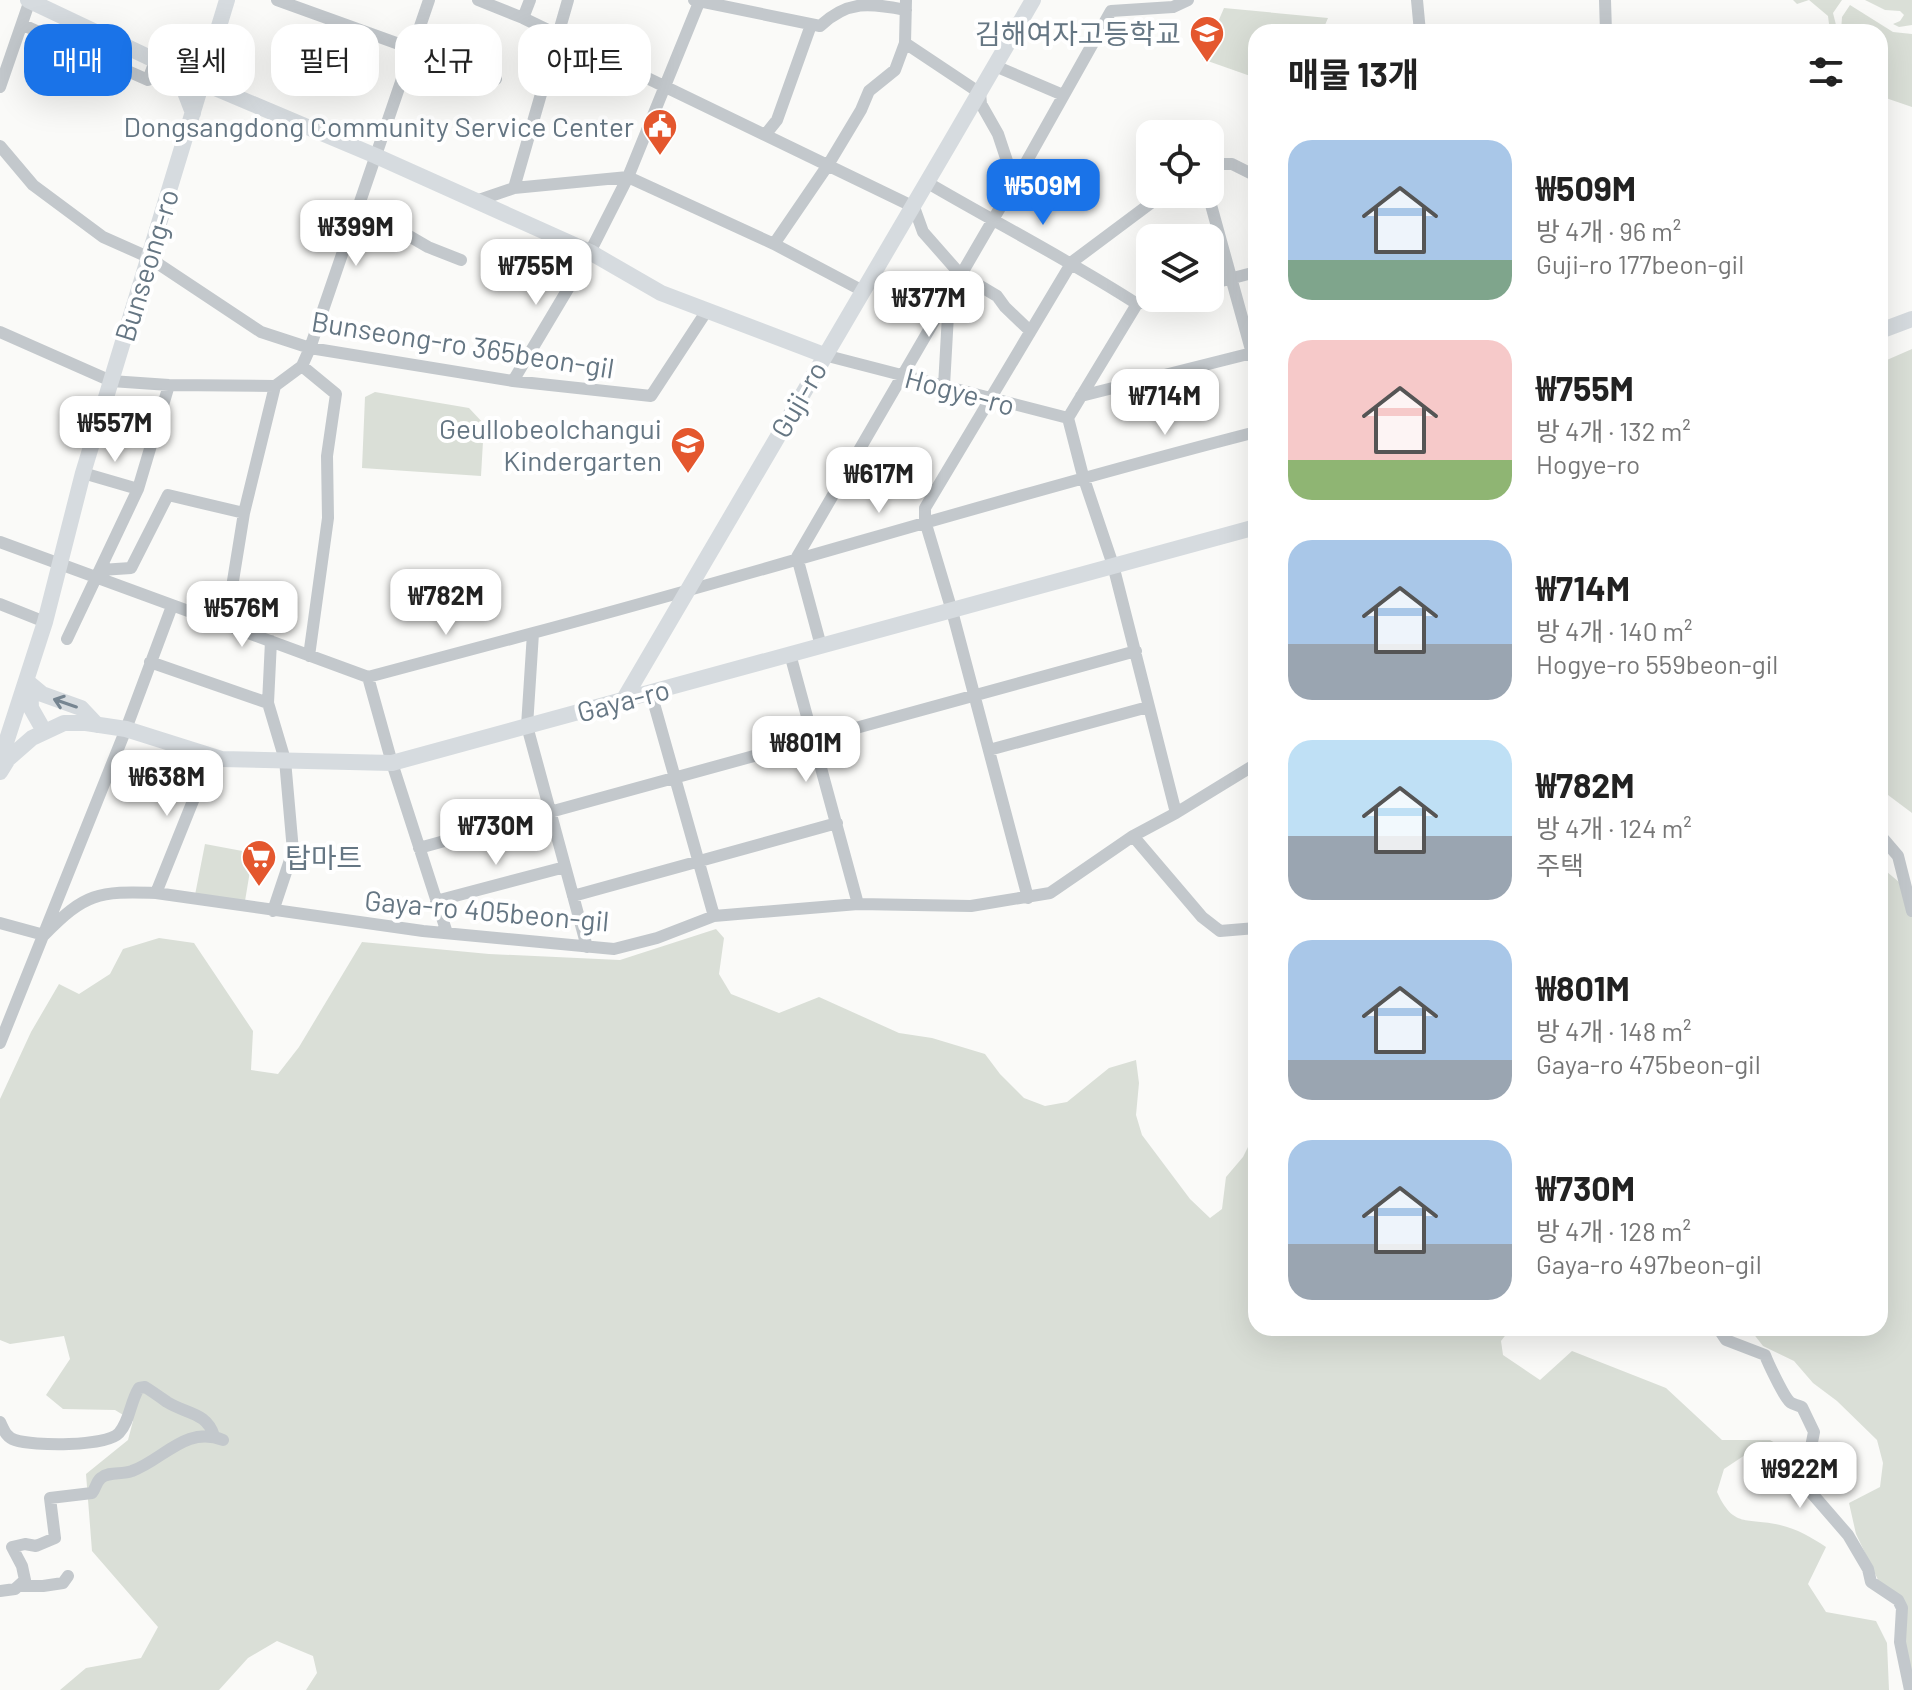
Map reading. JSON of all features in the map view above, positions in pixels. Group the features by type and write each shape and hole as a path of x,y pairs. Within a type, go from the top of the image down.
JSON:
{"main road":[{"name":"Hogye-ro","path":"29,0 148,57"},
{"name":"Bunseong-ro","path":"220,24 227,0"},
{"name":"Guji-ro","path":"624,699 1033,0"},
{"path":"186,96 193,113"},
{"name":"Bunseong-ro","path":"0,761 30,677 83,473 199,96"},
{"name":"Hogye-ro","path":"234,96 590,252 661,293 824,355"},
{"path":"1888,328 1912,319"},
{"name":"Gaya-ro","path":"0,772 19,749 44,731 64,723 126,729 221,759 392,763 1248,529"},
{"path":"30,677 42,694 81,708 97,725"},
{"path":"30,677 31,708 44,731"}],"street":[{"path":"0,87 29,0"},
{"path":"277,0 395,44"},
{"path":"421,24 429,0"},
{"path":"478,0 534,24"},
{"path":"523,18 530,0"},
{"path":"561,24 568,0"},
{"path":"821,646 797,557 1111,11 1173,7 1188,0"},
{"path":"1417,0 1419,24"},
{"path":"1605,0 1606,24"},
{"path":"513,381 590,252 628,177 698,1 820,26 830,16 857,3 906,5 905,43 895,70 869,91 828,165 774,244"},
{"path":"23,25 148,80"},
{"path":"765,135 777,120 811,25"},
{"path":"905,43 980,93 981,104 998,134 1009,167 1019,175"},
{"path":"995,66 1063,95"},
{"path":"651,80 914,207 923,232 960,274 997,296 1029,330"},
{"path":"0,332 111,381 275,386 302,366 310,348 397,96"},
{"path":"514,188 540,96"},
{"name":"Bunseong-ro 365beon-gil","path":"0,146 33,185 103,237 148,257 261,332 310,348 513,381 651,396 706,312"},
{"path":"1224,164 1232,164 1248,172"},
{"path":"476,201 514,188 628,177 774,244 863,291"},
{"path":"928,183 992,221 1072,262 1136,303"},
{"path":"1028,898 925,521 925,508 1072,262 1144,208"},
{"path":"1212,208 1248,334"},
{"path":"356,213 378,218 428,247 461,260"},
{"path":"1224,280 1248,274"},
{"path":"944,386 949,294"},
{"path":"1136,306 1068,418 1083,476 1113,565 1176,813"},
{"path":"1081,396 1248,354"},
{"name":"Hogye-ro","path":"824,355 1068,418"},
{"path":"302,366 336,394 327,456 328,518 309,656"},
{"path":"67,639 138,489 169,385"},
{"path":"226,624 244,513 275,386"},
{"path":"0,542 60,565 99,574 172,606 368,677 686,592 797,557 1083,476 1248,434"},
{"path":"83,473 138,489"},
{"path":"99,574 131,568 168,495 244,513"},
{"path":"0,604 45,622"},
{"path":"0,923 44,935 172,606"},
{"path":"533,633 527,726 587,947"},
{"path":"271,641 268,703 285,760 293,851 273,911"},
{"path":"419,848 1136,651"},
{"path":"790,654 858,904"},
{"path":"150,662 268,703"},
{"path":"368,677 392,763 447,933"},
{"path":"651,693 714,916"},
{"path":"989,750 1148,707"},
{"path":"156,893 211,756"},
{"name":"Gaya-ro 405beon-gil","path":"0,1043 44,935 64,915 88,898 113,891 156,893 447,933 614,949 657,938 714,916 858,904 971,906 1050,893 1133,836 1248,769"},
{"path":"573,896 837,823"},
{"path":"1133,836 1174,886 1211,924 1220,931 1248,929"},
{"path":"1888,844 1898,856 1912,911"},
{"path":"436,901 565,867"},
{"path":"1723,1336 1726,1340 1765,1355 1771,1374 1781,1385 1786,1398 1802,1407 1814,1432 1809,1490 1848,1535 1868,1569 1871,1582 1898,1600 1902,1608 1900,1642 1910,1690"},
{"path":"0,1422 13,1440 64,1443 107,1440 118,1435 132,1399 139,1388 145,1387 167,1402 202,1417 218,1438 192,1437 131,1472 104,1475 92,1493 50,1498 55,1538 36,1546 25,1544 12,1547 22,1566 25,1580 21,1586"},
{"path":"0,1591 63,1583 68,1576"}],"shaded area":[{"path":"1809,0 1842,0 1833,13 1836,24 1829,24 1828,16"},
{"path":"1865,0 1912,0 1912,25 1899,27 1893,24 1904,15 1900,11 1885,10"},
{"path":"1850,5 1880,24 1842,24 1842,17"},
{"path":"1224,8 1328,18 1325,24 1248,24 1248,75 1202,59"},
{"path":"1888,29 1912,34 1912,107 1888,99"},
{"path":"1912,349 1912,813 1888,795 1888,360"},
{"path":"375,392 469,408 484,424 481,476 362,468 365,397"},
{"path":"205,844 253,853 244,907 194,900"},
{"path":"1888,873 1912,893 1912,1690 1904,1690 1906,1618 1880,1584 1856,1534 1849,1503 1880,1487 1883,1463 1877,1440 1837,1401 1813,1383 1794,1361 1763,1346 1755,1336 1888,1336"},
{"path":"716,929 724,938 719,974 731,994 779,1013 819,997 899,1033 932,1038 985,1054 1024,1098 1045,1106 1067,1102 1109,1068 1136,1060 1139,1083 1136,1115 1142,1135 1190,1199 1210,1218 1222,1209 1226,1177 1248,1147 1248,1336 1505,1336 1501,1341 1503,1355 1540,1380 1572,1351 1666,1388 1722,1440 1770,1440 1789,1451 1785,1461 1745,1455 1724,1469 1717,1492 1735,1517 1786,1527 1826,1547 1808,1584 1826,1612 1876,1621 1887,1643 1889,1690 306,1690 317,1673 313,1656 277,1641 248,1658 219,1690 60,1690 86,1668 141,1658 158,1627 92,1551 86,1474 128,1440 133,1421 115,1410 63,1409 46,1395 70,1359 64,1336 10,1344 0,1340 0,1099 31,1032 59,984 79,994 110,974 123,949 159,938 194,943 253,1031 251,1070 278,1074 299,1047 362,942 489,954 620,960"}],"place":[{"name":"김해여자고등학교","path":"1207,64"},
{"name":"Dongsangdong Community Service Center","path":"660,157"},
{"name":"Geullobeolchangui Kindergarten","path":"688,475"},
{"name":"탑마트","path":"259,888"}]}
